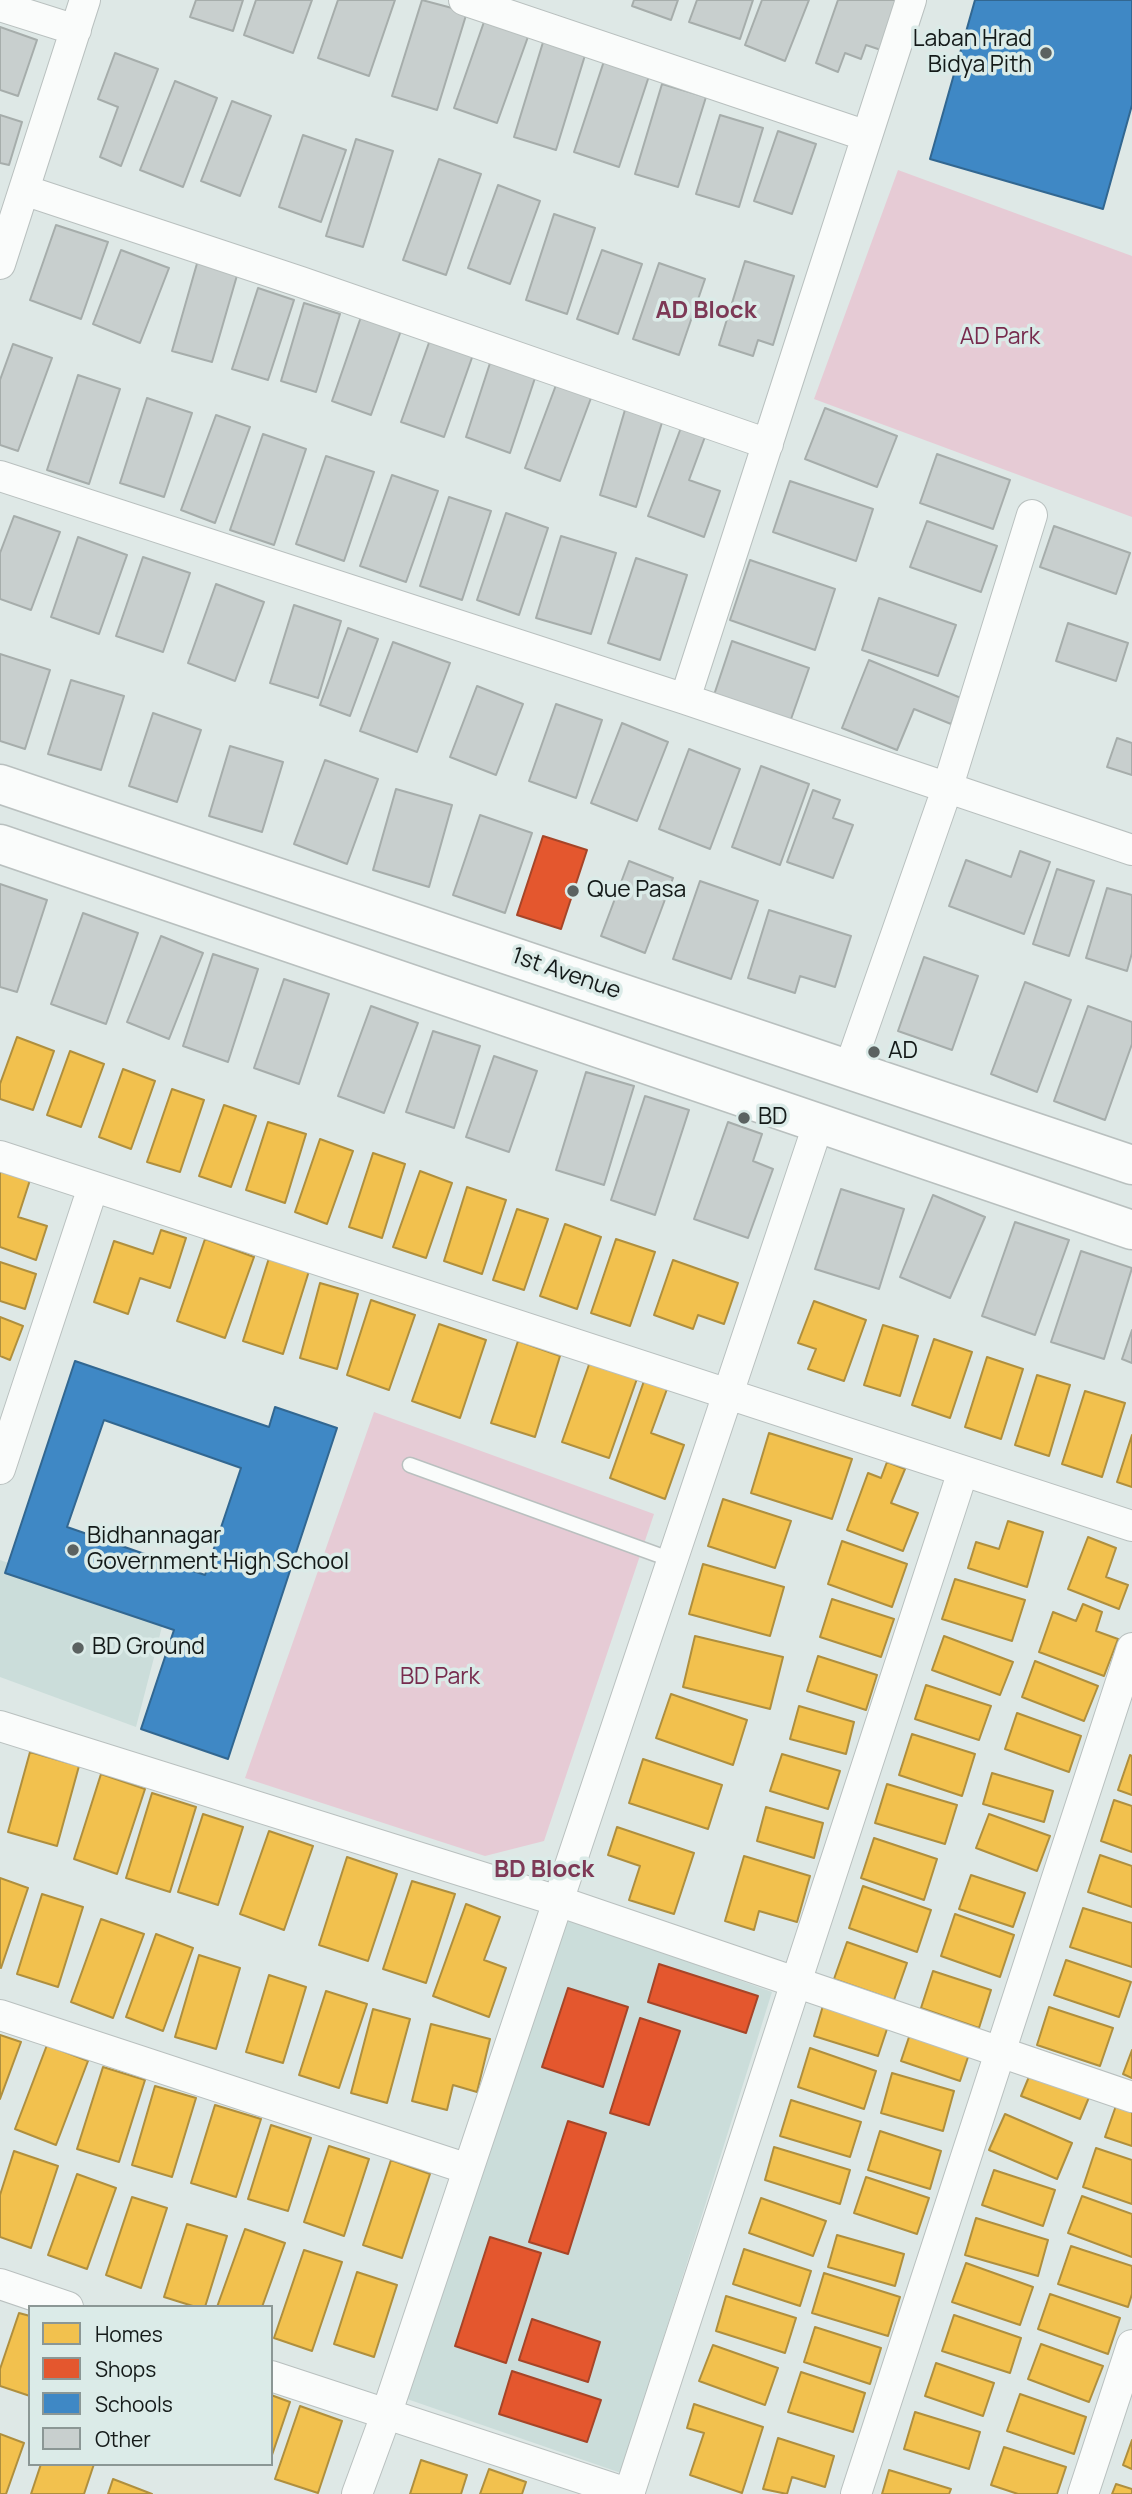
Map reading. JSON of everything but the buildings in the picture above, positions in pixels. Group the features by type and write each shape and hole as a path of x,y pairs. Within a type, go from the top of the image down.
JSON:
{"main road":[{"name":"1st Avenue","path":"0,784 1132,1165"},
{"path":"0,844 1132,1230"}],"street":[{"path":"0,264 85,0"},
{"path":"464,0 867,136"},
{"path":"685,699 912,0"},
{"path":"0,6 76,30"},
{"path":"24,190 301,282 768,444"},
{"path":"0,476 685,699 1132,850"},
{"path":"849,1069 948,786 1032,515"},
{"path":"357,2494 729,1394 818,1122"},
{"path":"0,1156 1132,1526"},
{"path":"0,1469 93,1187"},
{"path":"273,2377 630,2494 963,1471"},
{"path":"856,2494 1132,1648"},
{"path":"0,1726 558,1901 1132,2097"},
{"path":"0,2015 468,2169"},
{"path":"0,2284 62,2305"},
{"path":"1083,2494 1132,2345"}],"lane":[{"path":"410,1465 673,1560"}],"shaded area":[{"name":"BD Ground","path":"0,1560 164,1619 136,1727 0,1677"},
{"path":"568,1918 772,1992 621,2473 407,2399"}],"green space":[{"name":"AD Park","path":"898,170 1132,256 1132,517 814,399"},
{"name":"BD Park","path":"374,1412 654,1514 544,1841 485,1856 245,1778"}],"place":[{"name":"Laban Hrad Bidya Pith","path":"1046,53"},
{"name":"Que Pasa","path":"573,891"},
{"name":"AD","path":"874,1052"},
{"name":"BD","path":"744,1118"},
{"name":"Bidhannagar Government High School","path":"73,1550"},
{"name":"BD Ground","path":"78,1648"}],"district":[{"name":"AD Block","path":"706,311"},
{"name":"BD Block","path":"544,1870"}]}
